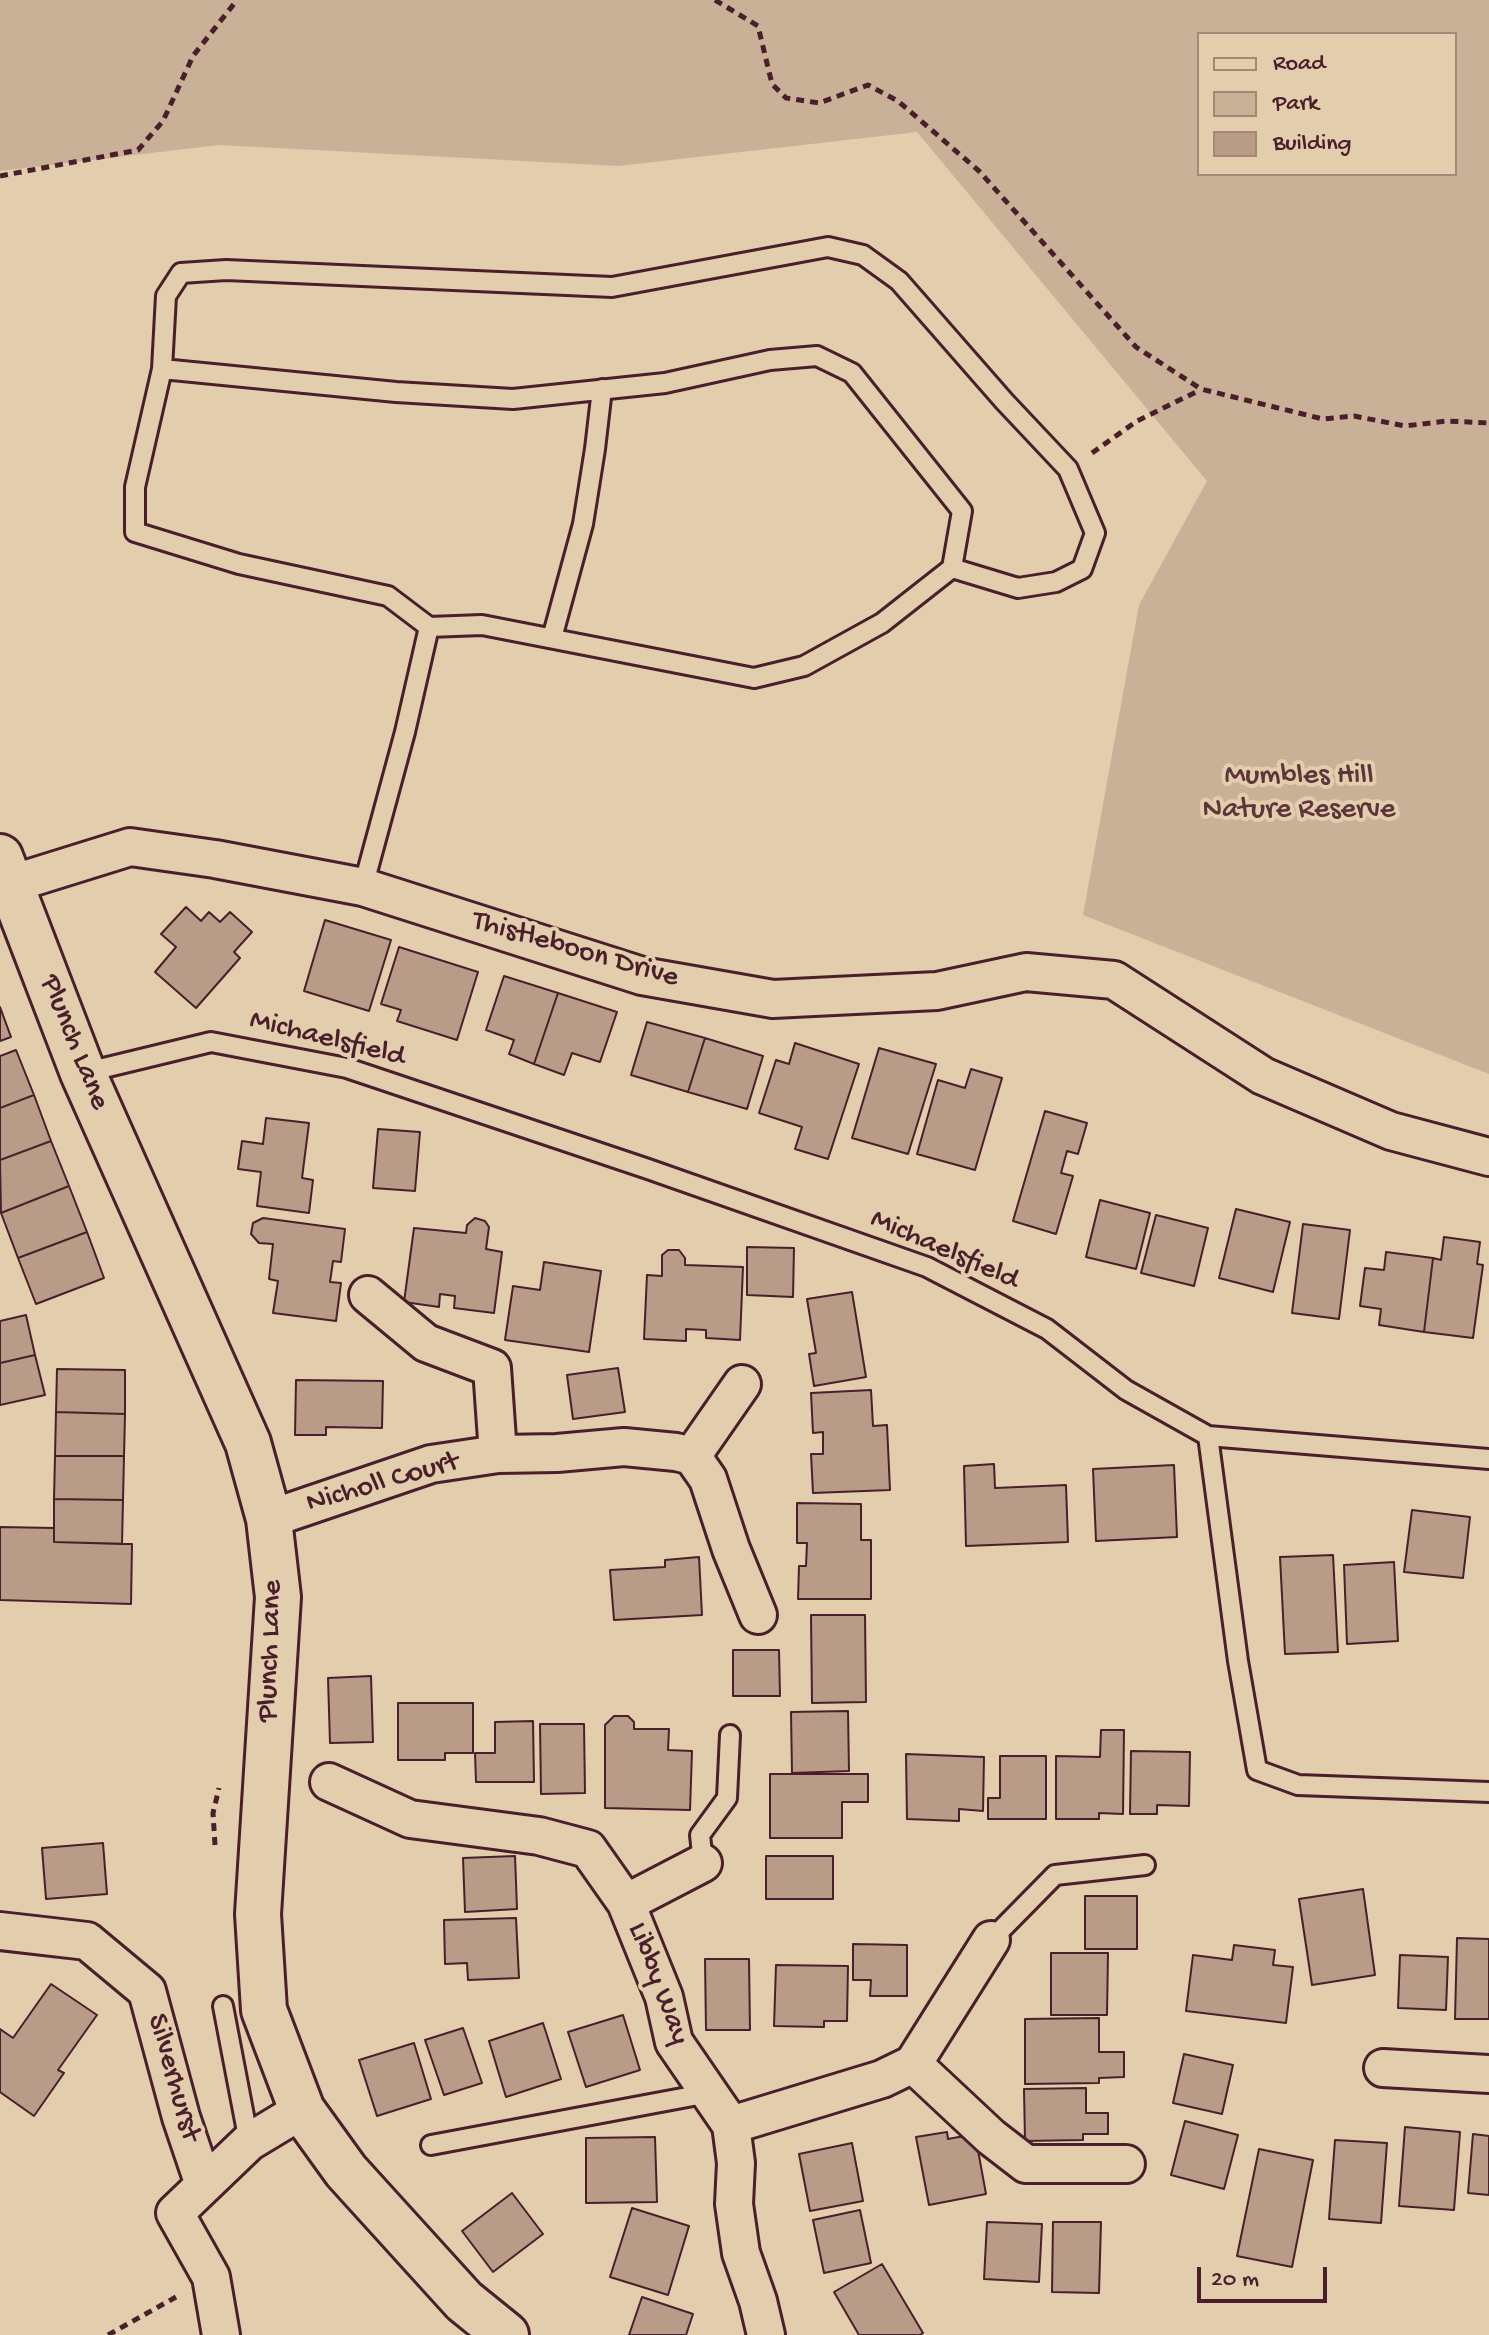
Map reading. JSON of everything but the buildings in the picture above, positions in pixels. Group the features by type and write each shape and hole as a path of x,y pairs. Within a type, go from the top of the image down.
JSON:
{"street":[{"name":"Thistleboon Drive","path":"6,870 130,847 215,859 363,887 642,976 773,999 937,991 1026,972 1114,980 1263,1076 1391,1131 1489,1157"},
{"name":"Plunch Lane","path":"6,870 83,1073 248,1443 269,1519 278,1597 258,1914 264,2010 302,2110 346,2171 464,2301 506,2335"},
{"name":"Nicholl Court","path":"368,1295 426,1343 492,1368 498,1454"},
{"path":"742,1384 692,1456 708,1479 731,1549 758,1615"},
{"name":"Nicholl Court","path":"269,1519 431,1464 498,1454 624,1447 692,1456"},
{"name":"Libby Way","path":"329,1782 410,1819 539,1836 588,1849 626,1903 664,1997 674,2042 731,2125 736,2163 734,2204 741,2253 766,2335"},
{"name":"Libby Way","path":"626,1903 703,1863"},
{"name":"Silverhurst","path":"0,1931 87,1941 147,1991 181,2117 204,2185"},
{"path":"731,2125 882,2079 913,2064 991,1940"},
{"path":"913,2064 991,2137 1026,2164 1126,2164"},
{"path":"1383,2068 1489,2074"},
{"path":"221,2335 211,2277 175,2213 249,2142 302,2110"}],"lane":[{"path":"162,369 396,392 513,399 665,383 770,360 817,356 852,373 962,511 952,568 882,623 804,666 754,678 482,625 429,627 388,596 239,564 135,532 135,487 162,369 166,296 181,273 226,270 612,287 828,247 863,255 899,281 1068,469 1095,533 1082,569 1056,582 1018,588 952,568"},
{"path":"552,638 583,524 602,389"},
{"path":"363,887 405,732 429,627"},
{"name":"Michaelsfield","path":"83,1073 211,1042 347,1068 927,1267 1047,1329 1126,1390 1208,1436"},
{"path":"1489,1459 1208,1436 1238,1661 1257,1770 1298,1785 1489,1792"},
{"path":"703,1863 700,1835 727,1798 730,1735"},
{"path":"991,1940 1055,1875 1145,1865"},
{"path":"223,2006 249,2142"},
{"path":"431,2145 709,2093"}],"path":[{"path":"0,176 138,150 163,121 193,56 237,0"},
{"path":"715,0 758,26 772,84 786,98 819,103 868,85 898,101 979,171 1136,347 1201,389 1323,419 1354,416 1405,426 1447,421 1489,423"},
{"path":"1068,469 1137,421 1201,389"},
{"path":"108,2335 211,2277"}],"green space":[{"name":"Mumbles Hill Nature Reserve","path":"0,0 1489,0 1489,1074 1083,915 1139,605 1207,481 917,132 618,166 219,145 0,171"}]}
